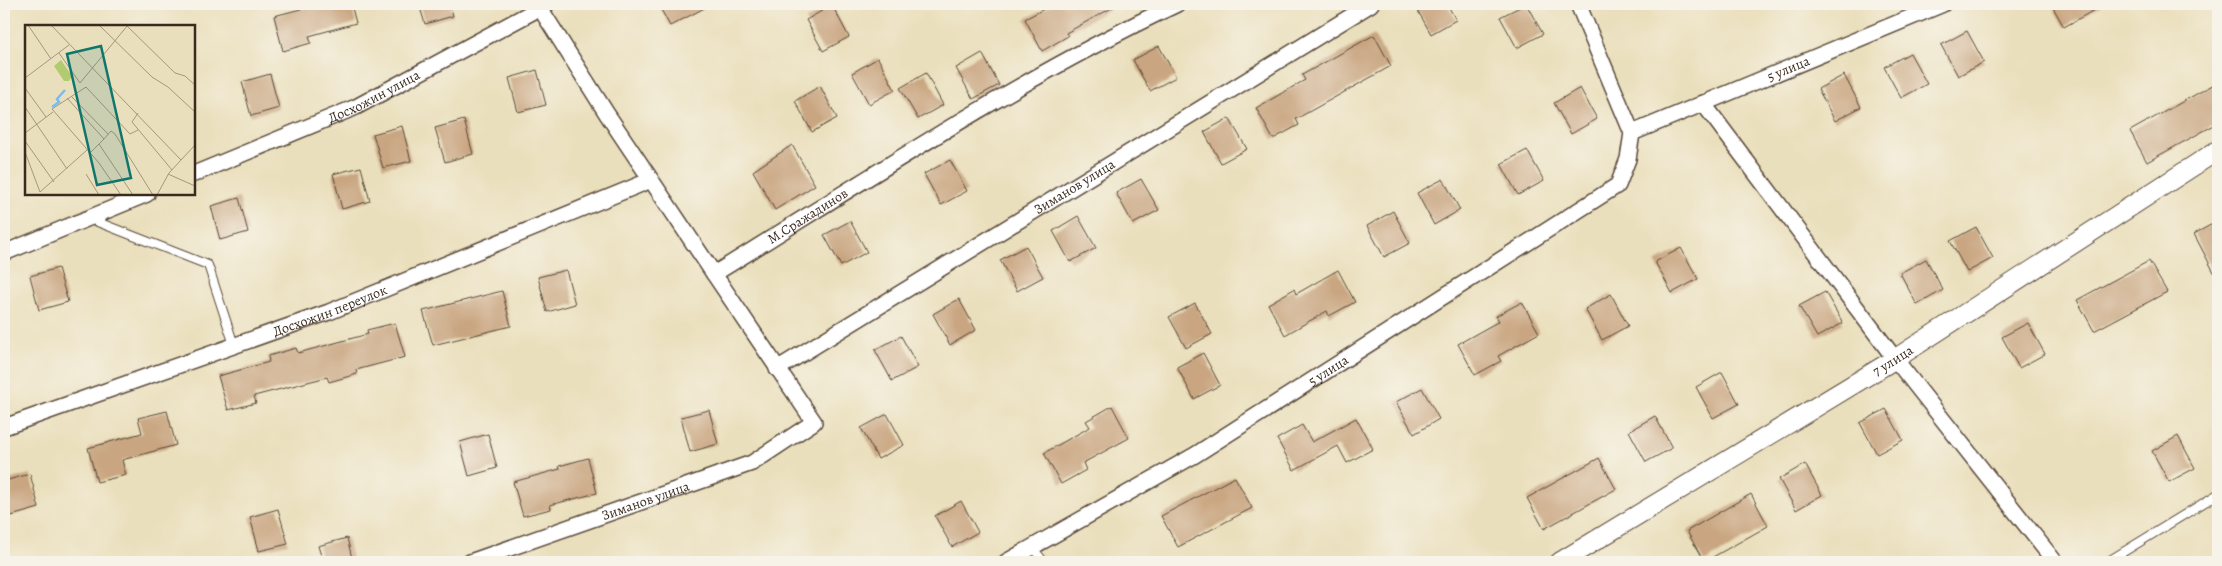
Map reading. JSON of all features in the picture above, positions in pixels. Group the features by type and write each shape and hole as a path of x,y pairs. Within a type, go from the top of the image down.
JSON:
{"street":[{"name":"М.Сражадинов","path":"714,274 988,105 1141,21 1178,4"},
{"name":"Зиманов улица","path":"470,562 752,463 814,422 777,369 1371,4"},
{"path":"1578,4 1632,133"},
{"name":"5 улица","path":"1006,562 1195,455 1618,185 1628,159 1632,133 1943,4"},
{"path":"543,6 651,180 777,369"},
{"name":"Досхожин улица","path":"195,174 356,107 543,6"},
{"path":"1703,103 1895,360 2055,562"},
{"name":"7 улица","path":"1560,562 1895,360 2218,150"},
{"name":"Досхожин переулок","path":"4,427 329,312 651,180"},
{"path":"4,252 145,195"}],"lane":[{"path":"88,218 208,265 234,346"},
{"path":"2107,562 2218,494"},
{"path":"1032,547 1044,562"}],"building":[{"path":"320,4 351,4 356,23 309,36 311,43 283,51 274,16"},
{"path":"419,4 450,4 453,16 425,24"},
{"path":"658,4 712,4 670,26"},
{"path":"1053,4 1119,4 1066,33 1068,36 1042,51 1025,19"},
{"path":"1414,4 1447,4 1456,20 1431,34"},
{"path":"1526,4 1543,34 1517,48 1500,17"},
{"path":"2051,4 2105,4 2064,27"},
{"path":"832,5 849,37 823,51 806,20"},
{"path":"1967,31 1984,62 1958,76 1941,45"},
{"path":"1374,35 1391,66 1296,119 1299,125 1273,139 1256,108 1305,80 1302,75"},
{"path":"1159,46 1176,77 1150,91 1133,60"},
{"path":"982,53 999,85 973,99 956,68"},
{"path":"1910,53 1927,84 1901,98 1884,67"},
{"path":"878,58 895,90 869,104 852,73"},
{"path":"537,70 546,105 518,112 509,78"},
{"path":"926,73 943,105 918,119 900,88"},
{"path":"270,74 279,108 251,116 242,82"},
{"path":"1844,75 1861,107 1835,121 1818,89"},
{"path":"2218,82 2218,123 2147,162 2130,131"},
{"path":"820,86 837,118 812,132 795,101"},
{"path":"1580,88 1597,119 1571,134 1554,103"},
{"path":"1229,118 1247,149 1221,163 1204,132"},
{"path":"464,120 473,154 445,162 435,128"},
{"path":"402,126 411,161 383,168 373,134"},
{"path":"792,145 815,185 775,210 753,171"},
{"path":"1527,150 1544,181 1518,195 1501,164"},
{"path":"950,160 967,191 941,205 924,174"},
{"path":"361,167 370,201 342,209 333,174"},
{"path":"1141,179 1159,210 1133,224 1116,193"},
{"path":"1443,179 1460,210 1434,225 1417,193"},
{"path":"239,198 248,232 220,240 211,206"},
{"path":"1393,211 1410,243 1384,257 1367,226"},
{"path":"1078,216 1096,248 1070,262 1053,231"},
{"path":"850,221 867,252 841,266 824,235"},
{"path":"2218,221 2218,280 2194,234"},
{"path":"1976,227 1993,258 1967,272 1950,241"},
{"path":"1026,246 1043,277 1017,291 1000,260"},
{"path":"1681,248 1698,279 1672,293 1655,262"},
{"path":"1926,259 1943,290 1917,305 1900,273"},
{"path":"2149,261 2167,292 2094,331 2077,300"},
{"path":"58,268 68,302 39,310 30,276"},
{"path":"566,270 575,304 547,312 538,277"},
{"path":"1338,270 1355,302 1329,316 1327,311 1285,335 1268,304 1294,289 1296,294"},
{"path":"502,291 511,326 433,345 423,311"},
{"path":"1825,292 1843,323 1817,337 1799,306"},
{"path":"1611,294 1628,326 1602,340 1585,309"},
{"path":"959,299 976,330 950,345 933,314"},
{"path":"1522,302 1539,333 1498,356 1501,361 1475,375 1458,344 1499,321 1496,316"},
{"path":"1195,303 1212,334 1186,348 1169,317"},
{"path":"395,323 405,357 356,370 357,374 329,382 327,377 254,396 256,403 228,410 218,376 269,362 268,356 296,348 298,353 368,334 367,330"},
{"path":"2028,323 2045,354 2019,368 2002,337"},
{"path":"901,336 918,367 892,381 875,350"},
{"path":"1203,353 1220,385 1194,399 1177,367"},
{"path":"1722,372 1739,404 1713,418 1696,387"},
{"path":"1422,388 1439,419 1414,434 1396,402"},
{"path":"1112,406 1129,438 1083,463 1086,470 1061,484 1044,453 1090,427 1086,421"},
{"path":"1886,409 1903,440 1877,454 1860,423"},
{"path":"709,410 718,444 690,452 681,417"},
{"path":"167,411 176,445 122,460 126,475 97,482 88,448 142,433 138,418"},
{"path":"887,414 904,445 878,459 861,428"},
{"path":"1655,416 1672,448 1646,462 1629,431"},
{"path":"1356,418 1373,449 1347,463 1338,446 1294,470 1277,439 1302,425 1312,442"},
{"path":"488,434 497,468 469,476 460,442"},
{"path":"2178,436 2195,468 2169,482 2152,451"},
{"path":"588,458 597,493 550,505 551,509 523,516 513,482 560,469 559,466"},
{"path":"1599,458 1616,489 1544,529 1527,498"},
{"path":"1805,464 1822,495 1796,510 1779,479"},
{"path":"30,474 39,508 4,518 4,481"},
{"path":"1235,477 1252,508 1178,547 1161,516"},
{"path":"1751,494 1768,526 1704,562 1687,531"},
{"path":"961,501 978,532 952,547 935,516"},
{"path":"278,509 288,544 259,551 250,517"},
{"path":"347,538 353,562 323,562 318,546"}]}
